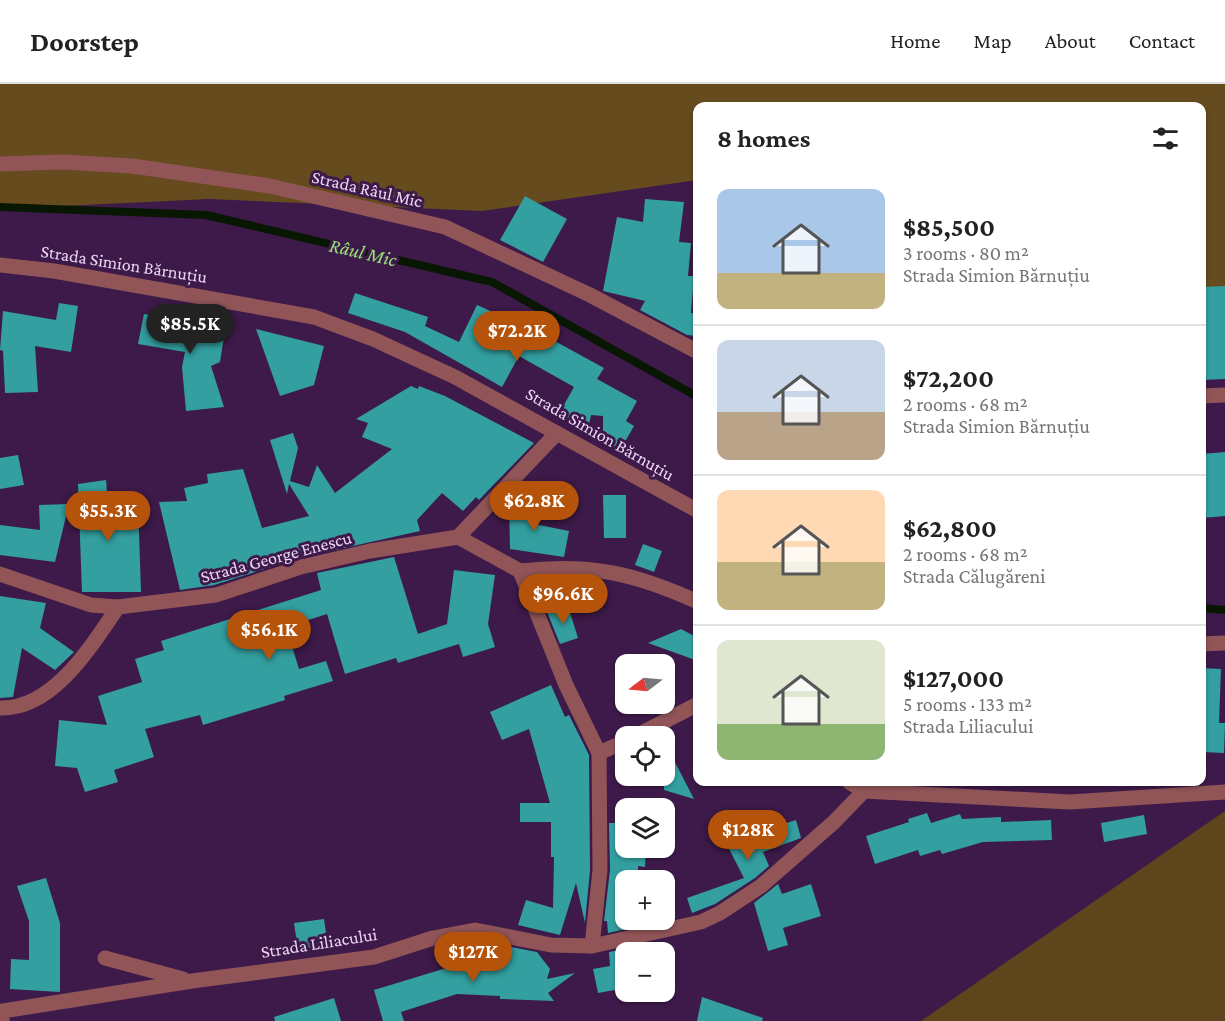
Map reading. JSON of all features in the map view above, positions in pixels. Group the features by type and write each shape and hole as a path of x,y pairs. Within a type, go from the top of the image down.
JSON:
{"street":[{"name":"Strada Râul Mic","path":"0,164 62,162 132,166 270,186 445,227 590,295 693,349"},
{"name":"Strada Simion Bărnuțiu","path":"0,265 54,271 314,317 373,339 455,377 693,508"},
{"path":"1206,396 1225,395"},
{"path":"557,433 458,537 520,571 561,566 607,570 652,582 693,600"},
{"name":"Strada George Enescu","path":"0,574 91,605 117,607 216,596 302,567 370,551 458,537"},
{"path":"520,571 562,676 599,753 600,870 592,946"},
{"path":"0,708 18,706 34,700 77,666 117,607"},
{"path":"1206,644 1225,643"},
{"path":"655,726 693,707"},
{"path":"599,753 615,746"},
{"path":"856,786 864,790 1070,802 1225,792"},
{"name":"Strada Liliacului","path":"2,1021 3,1011 192,981 374,957 433,938 475,930 551,945 592,946 701,922 720,913 761,886 834,822 864,790"},
{"path":"105,958 192,981"}],"shaded area":[{"path":"0,84 1225,84 1225,320 1206,320 1206,102 693,102 693,181 482,211 209,199 0,209"},
{"path":"1225,811 1225,1021 921,1021"}],"building":[{"path":"525,196 567,219 543,262 500,240"},
{"path":"645,199 684,202 679,242 691,243 688,276 693,276 691,313 693,313 693,336 687,335 640,310 645,301 603,291 617,217 643,222"},
{"path":"1225,286 1225,379 1206,380 1206,287"},
{"path":"355,293 428,317 425,326 459,342 477,305 542,334 604,368 597,379 637,401 626,421 634,426 619,452 603,443 603,416 591,415 587,434 557,417 574,387 519,356 502,387 405,332 348,313"},
{"path":"59,303 78,306 71,352 35,346 38,392 5,393 3,351 0,350 3,311 56,320"},
{"path":"144,314 190,322 190,318 226,324 220,362 211,366 224,407 186,411 182,367 185,352 138,344"},
{"path":"256,329 324,346 314,385 280,396"},
{"path":"411,386 418,389 419,386 445,396 534,443 479,500 476,497 463,511 442,493 417,520 420,531 299,558 214,585 180,590 159,502 187,501 184,488 208,483 207,474 243,469 262,528 309,516 289,484 287,494 270,440 293,433 298,448 290,481 309,487 317,465 335,493 392,449 362,437 368,423 356,419"},
{"path":"1225,452 1225,516 1206,518 1206,454"},
{"path":"18,455 24,485 0,489 0,458"},
{"path":"106,480 108,503 138,502 141,592 82,592 78,484"},
{"path":"603,495 626,495 626,538 604,538"},
{"path":"533,501 534,524 569,531 564,557 510,549 509,502"},
{"path":"69,504 55,562 0,555 0,525 40,530 39,505"},
{"path":"643,544 662,551 654,572 635,565"},
{"path":"394,557 418,634 447,624 454,570 495,575 488,624 495,647 463,657 459,644 398,663 396,658 345,674 327,614 286,627 299,669 326,661 333,681 284,696 285,700 203,725 200,715 145,729 154,757 114,770 118,782 85,792 77,768 55,766 59,720 107,725 98,696 142,682 135,659 164,650 161,641 321,590 317,573"},
{"path":"0,596 46,603 40,628 74,652 55,670 22,648 13,697 0,698"},
{"path":"568,606 578,638 560,644 547,612"},
{"path":"681,629 693,635 693,659 648,643"},
{"path":"1206,668 1221,669 1219,723 1225,723 1224,753 1206,752"},
{"path":"551,685 565,717 569,715 589,755 590,870 585,923 576,883 560,935 518,925 526,900 553,908 554,857 551,857 551,822 520,822 520,803 550,803 529,729 502,740 490,712"},
{"path":"675,762 694,799 664,790 664,786 675,786"},
{"path":"927,813 931,823 960,814 962,819 1001,817 1001,822 1051,820 1052,840 983,842 942,854 940,850 920,856 918,850 875,864 866,836 909,822 908,819"},
{"path":"1144,815 1147,834 1104,842 1101,823"},
{"path":"796,820 801,838 763,852 769,866 715,904 692,913 687,898 744,878 726,843 745,833 747,836"},
{"path":"609,823 615,823 615,858 645,858 645,867 638,866 638,870 615,870 615,930 622,930 608,933 607,921 604,921 610,870"},
{"path":"46,878 60,923 60,992 10,989 11,959 29,960 29,921 17,886"},
{"path":"778,884 782,894 811,884 821,916 783,928 788,945 768,951 754,903"},
{"path":"324,919 328,947 298,950 294,923"},
{"path":"511,947 537,952 550,969 547,979 575,973 548,993 554,1001 500,999 500,996 457,994 401,1012 404,1021 383,1021 374,990 476,959 503,960 506,950 510,951"},
{"path":"615,951 615,990 598,993 593,969 610,966 609,952"},
{"path":"702,997 763,1018 762,1021 697,1021"},
{"path":"334,998 341,1021 275,1021 274,1017"}],"waterway":[{"name":"Râul Mic","path":"0,207 206,215 492,282 693,394"},
{"name":"Râul Mic","path":"1206,608 1225,610"}]}
